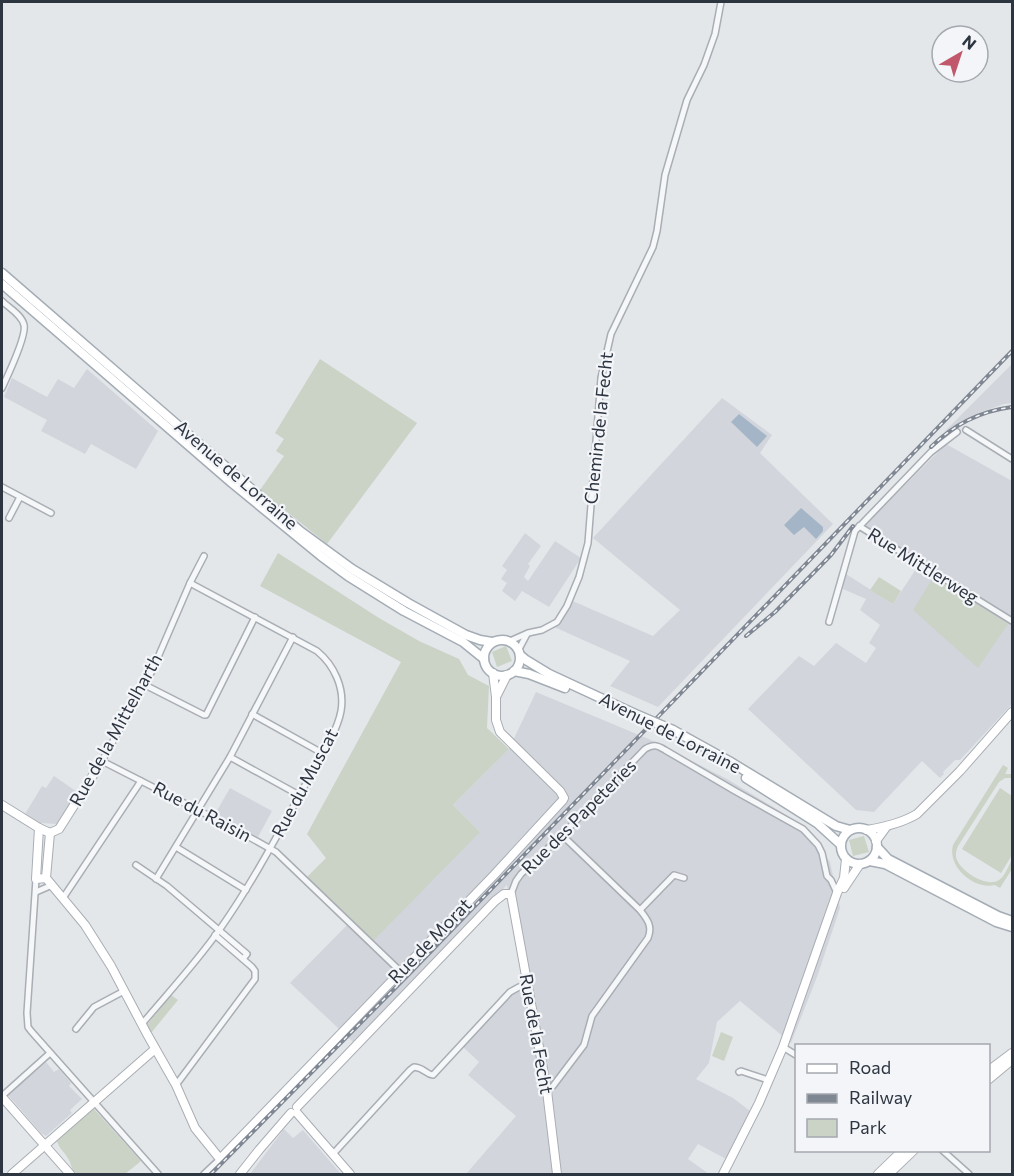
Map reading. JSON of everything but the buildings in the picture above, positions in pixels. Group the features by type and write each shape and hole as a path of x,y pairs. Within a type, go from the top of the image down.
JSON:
{"main road":[{"name":"Avenue de Lorraine","path":"2,273 309,537 352,569 408,603 466,635 492,642"},
{"name":"Avenue de Lorraine","path":"2,284 232,483 321,556 404,611 463,642 484,659"},
{"path":"498,639 510,641 520,652 518,667 511,673 497,675 485,665 486,649 498,639"},
{"name":"Avenue de Lorraine","path":"520,652 532,664 549,674 710,750 829,822 850,830"},
{"name":"Avenue de Lorraine","path":"511,673 529,674 555,683 632,715"},
{"name":"Avenue de Lorraine","path":"671,733 806,815 840,844"},
{"path":"1012,921 888,859 874,836 867,830 862,828 850,830 842,838 840,844 843,855 855,864 870,861 885,864 996,922 1012,927"},
{"path":"870,861 877,844"}],"street":[{"name":"Chemin de la Fecht","path":"510,641 557,622 567,606 579,577 588,543 601,378 611,334 653,247 665,175 687,99 704,65 715,34 721,2"},
{"path":"2,301 20,317 25,331 2,388"},
{"path":"966,430 1012,459"},
{"path":"860,526 931,452 957,432"},
{"path":"2,487 51,513"},
{"path":"9,518 20,497"},
{"name":"Rue Mittlerweg","path":"829,622 852,538 860,526 1012,621"},
{"name":"Rue de la Mittelharth","path":"50,833 59,829 102,761 145,685 204,556"},
{"name":"Rue du Muscat","path":"142,1024 217,933 246,890 322,753 338,722 341,710 340,688 336,676 324,657 312,647 190,583"},
{"path":"145,685 206,715 255,617"},
{"path":"520,652 528,633"},
{"path":"156,879 230,757 293,637"},
{"name":"Rue de Morat","path":"204,1174 495,875 563,800 560,792 500,732 496,720 493,673"},
{"path":"496,697 511,673"},
{"path":"867,830 911,818 925,807 1012,712"},
{"path":"252,714 322,753"},
{"name":"Rue des Papeteries","path":"240,1174 295,1111 495,901 501,896 511,894 521,874 652,745 658,746 803,829 818,845 825,861 827,876 837,896"},
{"path":"230,757 299,795"},
{"name":"Rue du Raisin","path":"102,761 276,852 400,971"},
{"path":"63,898 141,781"},
{"path":"2,805 50,833 46,878 95,940 176,1085 195,1128 220,1158"},
{"path":"877,844 887,826"},
{"path":"39,828 27,1021 31,1032 158,1174"},
{"path":"547,1091 584,1045 592,1016 650,932 650,925 640,910 562,835"},
{"path":"176,847 246,890"},
{"path":"723,1174 759,1103 783,1047 844,878 846,859"},
{"path":"837,896 860,864"},
{"path":"136,865 156,879 217,933 247,954 243,959 252,967 256,975 176,1085"},
{"path":"640,910 674,875 684,878"},
{"path":"36,879 46,878"},
{"path":"831,880 844,878"},
{"path":"36,892 52,885"},
{"name":"Rue de la Fecht","path":"511,894 547,1091 557,1174"},
{"path":"333,1154 410,1070 414,1067 422,1068 429,1075 433,1075 510,992 527,986"},
{"path":"75,1029 94,1007 124,991"},
{"path":"783,1047 795,1053"},
{"path":"998,1063 1012,1047"},
{"path":"12,1174 155,1048"},
{"path":"50,1053 2,1097 70,1174"},
{"path":"990,1069 1012,1053"},
{"path":"990,1078 1012,1060"},
{"path":"739,1072 768,1080"},
{"path":"295,1111 350,1174"},
{"path":"878,1174 901,1152"},
{"path":"889,1174 912,1152"},
{"path":"944,1152 967,1174"}],"shaded area":[{"path":"1012,364 1012,403 978,413 944,432"},
{"path":"87,369 158,431 136,469 91,444 85,454 41,431 47,420 4,397 12,378 47,397 58,379 74,388"},
{"path":"722,398 772,435 760,453 833,524 658,707 610,686 630,661 552,626 568,599 653,636 680,610 593,538"},
{"path":"946,444 1012,481 1012,704 960,760 955,760 943,772 940,778 922,761 874,812 856,810 748,709 799,656 814,666 836,643 866,663 876,648 869,643 880,625 860,610 866,599 843,589 846,574 893,604 918,566 861,529"},
{"path":"525,533 541,546 528,564 530,566 524,577 528,581 555,541 581,558 549,607 522,591 515,601 502,591 507,583 501,579 507,570 502,566"},
{"path":"536,692 651,740 727,779 806,827 830,862 840,908 817,977 791,1043 740,1001 717,1022 709,1063 696,1079 733,1098 750,1111 726,1159 698,1144 688,1159 709,1174 466,1174 516,1116 468,1075 479,1062 463,1047 523,983 507,885 353,1042 290,983 351,921 479,831 453,805 509,749"},
{"path":"54,776 77,792 57,824 40,823 25,814 42,786 46,788"},
{"path":"230,788 272,811 258,837 215,814"},
{"path":"46,1062 54,1072 59,1069 71,1083 69,1086 82,1099 70,1110 72,1113 46,1136 8,1095"},
{"path":"284,1129 293,1138 303,1130 341,1174 250,1174"}],"green space":[{"path":"320,359 417,423 327,544 260,490 284,456 276,451 284,439 275,433"},
{"path":"278,553 379,618 419,641 459,659 468,675 489,686 487,728 509,749 453,805 480,832 372,942 307,877 326,858 307,834 401,662 260,586"},
{"path":"934,576 1008,624 978,668 913,610"},
{"path":"879,577 901,591 893,604 870,590"},
{"path":"506,646 512,661 497,667 492,652"},
{"path":"1003,765 1008,768 1005,774 1012,774 1012,778 1005,778 999,782 958,846 956,855 960,865 969,874 988,882 999,880 1012,859 1012,869 1000,888 995,885 979,884 964,875 958,869 952,853 953,845"},
{"path":"1000,788 1012,796 1012,855 1001,873 962,849"},
{"path":"864,836 869,852 853,856 849,840"},
{"path":"171,995 178,1000 151,1033 147,1025"},
{"path":"721,1032 733,1037 724,1061 712,1056"},
{"path":"93,1108 141,1161 125,1174 76,1174 58,1144 57,1141"}],"water":[{"path":"739,414 767,436 757,447 731,422"},
{"path":"801,508 823,527 823,531 816,539 804,527 794,535 784,525"}],"railway":[{"path":"211,1174 409,974 1012,351"},
{"path":"931,447 968,420 1012,407"},
{"path":"746,636 775,612 831,555 853,526"}]}
